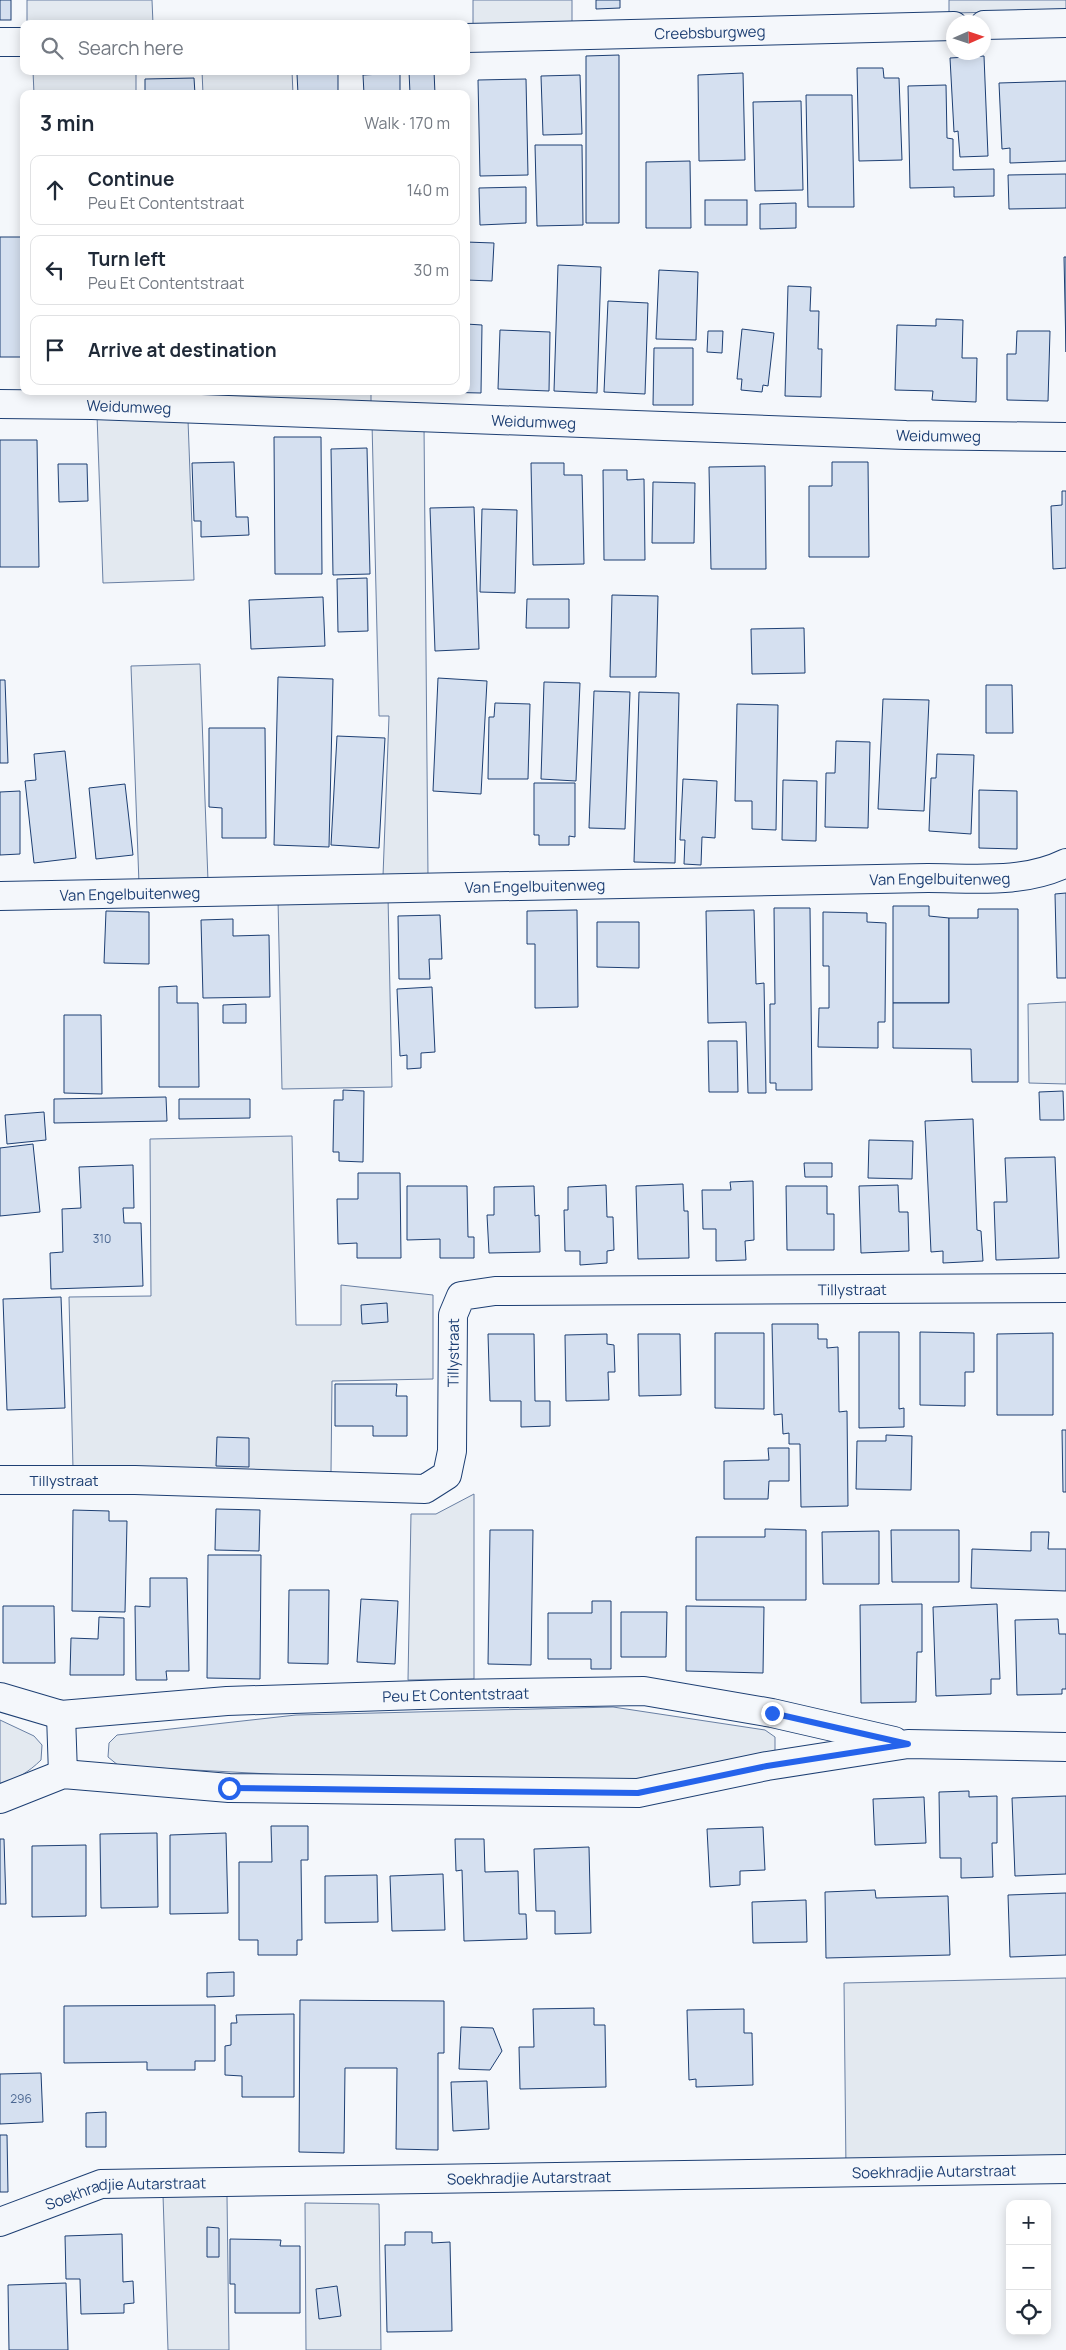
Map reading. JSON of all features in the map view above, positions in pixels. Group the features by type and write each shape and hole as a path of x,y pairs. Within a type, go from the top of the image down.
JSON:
{"street":[{"path":"991,26 1066,24"},
{"name":"Creebsburgweg","path":"470,38 946,26"},
{"path":"0,42 20,42"},
{"name":"Weidumweg","path":"0,404 92,405 906,435 1066,437"},
{"name":"Van Engelbuitenweg","path":"0,896 898,878 1022,878 1038,875 1066,863"},
{"name":"Tillystraat","path":"0,1480 135,1480 424,1489 447,1475 452,1451 453,1315 461,1296 495,1291 1066,1288"},
{"name":"Peu Et Contentstraat","path":"0,1697 61,1715 228,1701 644,1691 772,1713 908,1744"},
{"path":"61,1715 62,1774"},
{"name":"Peu Et Contentstraat","path":"0,1799 62,1774 229,1788 638,1793 767,1766 908,1744 1066,1747"},
{"name":"Soekhradjie Autarstraat","path":"0,2222 101,2184 1066,2169"}],"shaded area":[{"path":"27,0 152,0 153,20 27,20"},
{"path":"473,0 572,0 572,25 473,25"},
{"path":"949,0 1066,0 1066,11 949,13"},
{"path":"33,75 136,75 136,90 34,90"},
{"path":"202,75 292,75 293,90 203,90"},
{"path":"371,395 371,402 210,396"},
{"path":"97,415 188,420 194,580 103,583"},
{"path":"372,423 424,425 428,877 383,876 389,716 379,716"},
{"path":"200,664 208,881 139,884 131,666"},
{"path":"388,896 392,1087 282,1089 278,899"},
{"path":"1066,1002 1066,1084 1029,1083 1028,1004"},
{"path":"292,1136 296,1325 341,1325 341,1285 433,1295 433,1379 332,1381 331,1472 73,1469 69,1297 151,1296 150,1139"},
{"path":"474,1494 474,1679 408,1680 411,1514 436,1514"},
{"path":"613,1707 765,1730 775,1737 775,1750 761,1761 620,1782 345,1778 119,1766 108,1757 109,1743 117,1735 296,1715"},
{"path":"0,1720 34,1736 42,1745 41,1760 22,1775 0,1786"},
{"path":"1066,1978 1066,2164 846,2170 844,1983"},
{"path":"163,2195 227,2196 229,2350 168,2350"},
{"path":"305,2203 379,2204 381,2350 306,2350"}],"building":[{"path":"0,0 11,0 11,20 0,20"},
{"path":"596,0 620,0 620,8 596,9"},
{"path":"619,55 619,223 586,223 586,56"},
{"path":"950,60 984,60 988,156 960,157 958,131 954,132"},
{"path":"857,68 883,68 884,78 899,78 902,160 859,161"},
{"path":"743,73 745,160 699,161 698,75"},
{"path":"297,75 338,75 338,90 298,90"},
{"path":"363,75 400,75 400,90 364,90"},
{"path":"409,75 434,75 435,90 410,90"},
{"path":"580,75 582,134 543,135 541,76"},
{"path":"194,78 195,90 145,90 145,79"},
{"path":"526,79 528,175 480,176 478,80"},
{"path":"1066,81 1066,161 1010,163 1010,148 1002,149 999,83"},
{"path":"946,85 947,138 953,139 953,170 994,169 994,196 954,197 954,187 910,188 908,86"},
{"path":"806,95 852,95 854,207 808,207"},
{"path":"801,101 803,190 755,191 753,102"},
{"path":"535,145 582,145 583,225 537,226"},
{"path":"690,161 691,228 646,228 646,162"},
{"path":"1066,174 1066,208 1009,209 1008,175"},
{"path":"526,187 526,223 480,225 479,188"},
{"path":"705,200 747,200 747,225 705,225"},
{"path":"796,203 796,228 760,229 760,204"},
{"path":"0,237 20,237 20,357 0,357"},
{"path":"470,242 494,243 492,281 470,280"},
{"path":"1064,257 1066,257 1066,352"},
{"path":"558,265 601,267 597,393 554,391"},
{"path":"659,270 698,272 696,340 656,339"},
{"path":"788,286 811,287 810,311 819,311 818,349 822,349 821,397 785,396"},
{"path":"608,301 648,303 645,394 604,392"},
{"path":"936,319 963,320 962,358 977,358 976,402 932,400 933,391 895,390 897,325 936,326"},
{"path":"470,324 482,325 481,393 470,393"},
{"path":"742,329 774,333 768,386 763,385 762,392 741,390 742,379 737,379"},
{"path":"500,330 550,332 549,391 498,389"},
{"path":"708,331 723,331 722,353 707,352"},
{"path":"1017,331 1050,331 1048,401 1007,400 1007,354 1016,354"},
{"path":"654,348 693,348 693,405 653,405"},
{"path":"274,437 321,437 322,574 275,574"},
{"path":"0,440 37,440 39,567 0,567"},
{"path":"367,448 370,574 333,575 331,449"},
{"path":"234,462 236,517 248,517 249,535 201,537 201,521 194,521 192,463"},
{"path":"832,462 868,462 869,557 809,557 809,486 832,486"},
{"path":"531,463 564,463 564,475 582,475 584,564 533,565"},
{"path":"58,464 87,464 88,501 59,502"},
{"path":"765,466 766,569 711,569 709,467"},
{"path":"603,470 627,470 627,480 644,479 645,560 604,560"},
{"path":"653,482 695,483 694,543 652,543"},
{"path":"1062,491 1066,491 1066,568 1053,569 1051,506 1062,505"},
{"path":"474,507 479,649 435,651 430,508"},
{"path":"482,509 517,510 515,593 480,592"},
{"path":"367,578 368,631 338,632 337,579"},
{"path":"612,595 658,596 656,677 610,677"},
{"path":"323,597 325,646 251,649 249,600"},
{"path":"527,599 569,599 569,628 526,628"},
{"path":"804,628 805,673 752,674 751,629"},
{"path":"278,677 333,679 329,847 274,845"},
{"path":"438,678 487,681 481,794 433,791"},
{"path":"0,680 5,680 8,763 0,763"},
{"path":"544,682 580,683 576,781 541,779"},
{"path":"986,685 1012,685 1013,733 986,733"},
{"path":"594,691 630,692 625,829 589,828"},
{"path":"639,692 679,693 675,863 634,862"},
{"path":"883,699 929,700 924,811 878,809"},
{"path":"495,703 530,704 528,779 488,779 489,717 494,717"},
{"path":"737,704 778,705 776,830 752,829 752,801 735,801"},
{"path":"209,728 265,728 266,838 222,838 222,808 209,807"},
{"path":"337,736 385,738 379,848 331,845"},
{"path":"836,741 870,742 868,828 825,827 826,773 835,773"},
{"path":"65,751 76,858 34,863 25,781 36,780 34,754"},
{"path":"937,754 974,755 971,834 929,831 931,778 936,778"},
{"path":"683,779 717,781 715,838 702,837 701,865 684,864 685,840 680,840"},
{"path":"783,780 817,781 816,841 782,840"},
{"path":"534,783 575,783 575,837 569,836 569,845 539,845 539,835 534,835"},
{"path":"125,784 133,855 96,859 89,788"},
{"path":"979,790 1017,791 1017,849 979,848"},
{"path":"20,791 20,854 0,855 0,792"},
{"path":"1066,893 1066,978 1057,978 1055,894"},
{"path":"893,906 929,906 929,916 949,918 949,1003 893,1003"},
{"path":"774,908 810,908 812,1090 776,1090 776,1083 770,1083 770,1004 775,1004"},
{"path":"978,909 1018,909 1018,1082 972,1082 971,1049 893,1048 893,1003 949,1003 949,918 978,918"},
{"path":"577,910 578,1007 535,1008 535,944 527,944 527,911"},
{"path":"754,910 756,984 764,983 766,1093 748,1093 746,1022 708,1023 706,911"},
{"path":"106,911 149,912 149,964 104,963"},
{"path":"823,912 867,913 867,922 886,923 885,1022 878,1022 878,1048 818,1047 819,1008 829,1008 829,966 823,966"},
{"path":"440,915 442,959 429,959 430,979 399,979 398,916"},
{"path":"233,919 233,936 269,935 270,997 203,998 201,920"},
{"path":"597,922 639,922 639,968 597,967"},
{"path":"177,986 177,1003 198,1003 199,1087 159,1087 159,987"},
{"path":"432,987 435,1052 421,1053 421,1068 407,1069 407,1055 400,1056 397,989"},
{"path":"246,1004 246,1023 223,1023 223,1005"},
{"path":"64,1015 101,1015 102,1094 64,1093"},
{"path":"708,1041 737,1041 738,1092 709,1092"},
{"path":"343,1090 364,1091 363,1162 339,1161 339,1152 333,1152 334,1100 343,1100"},
{"path":"1063,1091 1064,1120 1040,1120 1039,1092"},
{"path":"166,1097 167,1121 54,1123 54,1099"},
{"path":"179,1099 250,1099 250,1118 179,1119"},
{"path":"44,1112 46,1140 7,1144 5,1115"},
{"path":"973,1119 977,1230 981,1231 983,1261 943,1263 943,1251 931,1252 925,1121"},
{"path":"869,1140 913,1141 912,1179 868,1178"},
{"path":"33,1144 40,1212 0,1216 0,1148"},
{"path":"1055,1157 1059,1258 996,1260 994,1202 1007,1202 1005,1158"},
{"path":"804,1163 832,1163 832,1177 805,1177"},
{"path":"133,1165 134,1208 123,1208 124,1223 141,1223 143,1286 51,1289 50,1253 63,1252 62,1209 81,1208 79,1167"},
{"path":"358,1173 400,1173 401,1258 357,1258 357,1243 338,1244 337,1199 358,1199"},
{"path":"753,1181 754,1240 745,1241 746,1260 716,1261 716,1229 703,1229 702,1190 731,1190 730,1182"},
{"path":"683,1184 684,1211 688,1211 689,1258 638,1259 636,1186"},
{"path":"606,1185 607,1217 613,1217 614,1250 607,1251 607,1263 580,1265 580,1251 565,1251 564,1210 568,1210 568,1187"},
{"path":"898,1185 899,1212 908,1212 909,1251 861,1253 859,1186"},
{"path":"407,1186 467,1186 468,1237 474,1237 474,1258 440,1258 440,1239 407,1240"},
{"path":"534,1186 535,1216 539,1215 540,1252 489,1253 487,1215 494,1215 494,1187"},
{"path":"786,1186 827,1186 827,1214 834,1214 834,1250 787,1250"},
{"path":"61,1297 65,1408 7,1410 3,1299"},
{"path":"387,1303 388,1322 362,1324 361,1305"},
{"path":"772,1324 818,1324 818,1339 827,1339 827,1348 838,1347 839,1412 847,1411 848,1506 801,1507 800,1444 789,1444 789,1433 783,1434 782,1414 774,1415"},
{"path":"859,1332 899,1332 899,1409 904,1408 904,1427 859,1428"},
{"path":"920,1332 974,1333 974,1372 965,1372 965,1406 920,1405"},
{"path":"715,1333 764,1333 764,1409 715,1408"},
{"path":"1053,1333 1053,1415 997,1415 997,1334"},
{"path":"488,1334 534,1334 535,1401 550,1401 550,1426 521,1427 521,1401 490,1401"},
{"path":"607,1334 607,1344 614,1345 615,1372 608,1372 609,1400 566,1401 565,1335"},
{"path":"638,1334 680,1334 681,1395 639,1396"},
{"path":"335,1384 397,1384 396,1396 407,1396 407,1436 373,1436 373,1426 335,1426"},
{"path":"1062,1430 1066,1430 1066,1492 1063,1492"},
{"path":"886,1435 912,1436 911,1490 856,1489 857,1441 886,1441"},
{"path":"217,1437 249,1438 249,1467 216,1466"},
{"path":"768,1448 789,1448 789,1481 769,1481 768,1499 724,1499 724,1461 769,1460"},
{"path":"216,1509 260,1510 259,1551 215,1550"},
{"path":"73,1510 109,1511 109,1521 127,1521 125,1612 72,1611"},
{"path":"765,1529 806,1530 806,1600 696,1600 696,1537 765,1537"},
{"path":"490,1530 533,1530 531,1665 488,1664"},
{"path":"891,1530 959,1530 959,1582 892,1582"},
{"path":"879,1531 879,1584 823,1584 822,1532"},
{"path":"1031,1532 1049,1532 1048,1549 1066,1549 1066,1591 971,1588 972,1549 1031,1551"},
{"path":"208,1555 261,1555 260,1679 207,1678"},
{"path":"150,1578 187,1578 189,1671 166,1671 167,1680 136,1680 135,1606 150,1607"},
{"path":"289,1590 329,1590 328,1664 288,1663"},
{"path":"361,1599 398,1601 395,1664 357,1662"},
{"path":"592,1601 611,1601 611,1669 591,1669 591,1659 548,1659 548,1613 592,1613"},
{"path":"922,1604 922,1652 917,1652 916,1702 861,1703 860,1605"},
{"path":"997,1604 1000,1679 991,1679 991,1694 936,1696 933,1607"},
{"path":"3,1606 54,1606 55,1663 3,1663"},
{"path":"686,1606 764,1607 763,1673 686,1671"},
{"path":"621,1612 667,1612 666,1657 621,1657"},
{"path":"99,1617 124,1618 124,1675 70,1675 71,1638 98,1639"},
{"path":"1058,1619 1059,1634 1066,1634 1066,1689 1062,1689 1062,1694 1017,1695 1015,1620"},
{"path":"969,1791 969,1797 997,1796 997,1843 992,1843 993,1877 961,1878 961,1858 940,1858 939,1792"},
{"path":"1066,1796 1066,1874 1015,1876 1012,1798"},
{"path":"924,1797 926,1843 875,1845 873,1799"},
{"path":"271,1826 308,1826 308,1860 301,1860 302,1940 297,1940 297,1955 258,1955 258,1940 239,1940 239,1862 272,1862"},
{"path":"763,1827 765,1870 740,1871 740,1885 710,1887 707,1829"},
{"path":"157,1833 158,1907 101,1908 100,1834"},
{"path":"226,1833 228,1913 170,1914 170,1835"},
{"path":"0,1839 4,1839 6,1904 0,1904"},
{"path":"455,1839 484,1839 485,1872 518,1871 519,1914 526,1914 527,1939 464,1941 462,1870 456,1871"},
{"path":"86,1845 86,1916 32,1917 32,1846"},
{"path":"589,1847 591,1933 555,1934 555,1911 536,1911 534,1849"},
{"path":"443,1874 445,1930 392,1931 390,1876"},
{"path":"377,1875 378,1922 325,1923 325,1876"},
{"path":"875,1890 876,1898 948,1896 950,1955 826,1958 825,1892"},
{"path":"1066,1893 1066,1955 1010,1957 1008,1895"},
{"path":"806,1900 807,1942 753,1943 752,1902"},
{"path":"234,1972 234,1996 207,1997 207,1973"},
{"path":"300,2000 444,2001 444,2053 438,2053 438,2150 396,2149 397,2068 345,2068 344,2153 299,2152"},
{"path":"215,2005 215,2061 195,2061 195,2070 147,2070 147,2062 64,2063 64,2006"},
{"path":"594,2008 594,2025 605,2025 606,2087 520,2089 519,2047 534,2047 533,2009"},
{"path":"744,2009 744,2033 752,2033 753,2085 696,2087 696,2079 689,2080 687,2010"},
{"path":"294,2014 294,2097 242,2097 242,2076 225,2075 225,2046 231,2045 231,2023 237,2023 236,2015"},
{"path":"461,2027 493,2028 502,2051 490,2070 459,2069"},
{"path":"41,2073 43,2122 0,2124 0,2074"},
{"path":"487,2081 489,2129 453,2131 451,2082"},
{"path":"106,2112 106,2147 86,2147 86,2113"},
{"path":"0,2135 7,2135 8,2192 0,2192"},
{"path":"207,2227 219,2228 219,2257 207,2257"},
{"path":"405,2232 432,2232 432,2243 450,2242 452,2331 387,2332 385,2245 405,2245"},
{"path":"122,2234 123,2282 133,2281 134,2303 124,2304 124,2313 81,2314 80,2279 66,2279 65,2236"},
{"path":"230,2239 281,2240 280,2246 300,2246 300,2313 235,2313 235,2284 230,2284"},
{"path":"66,2283 68,2350 9,2350 8,2285"},
{"path":"337,2286 341,2316 319,2319 316,2289"}],"route":[{"path":"229,1788 638,1793 767,1766 908,1744 772,1713"}]}
